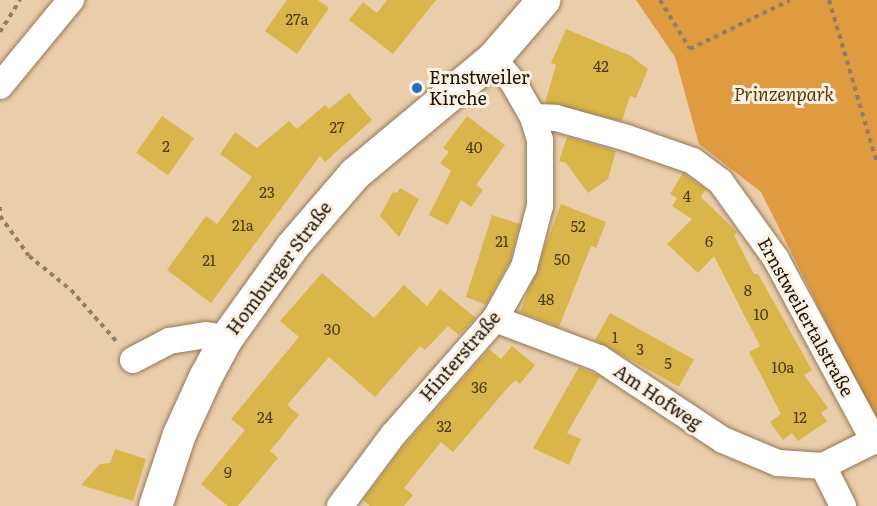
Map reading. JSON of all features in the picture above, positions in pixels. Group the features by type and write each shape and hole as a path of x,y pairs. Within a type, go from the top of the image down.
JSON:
{"main road":[{"name":"Homburger Straße","path":"155,506 179,434 225,338 292,246 348,181 493,58 543,0"}],"street":[{"path":"0,86 71,0"},
{"path":"493,58 533,117"},
{"name":"Hinterstraße","path":"340,506 393,435 495,319 524,267 540,206 540,140 533,117"},
{"name":"Ernstweilertalstraße","path":"533,117 556,118 627,138 693,161 720,181 777,259 875,440"},
{"name":"Am Hofweg","path":"495,319 600,358 748,454 778,463 823,466 875,440"},
{"path":"133,360 169,341 198,336 225,338"},
{"path":"823,466 843,506"}],"path":[{"path":"0,32 20,0"},
{"path":"660,0 690,49 790,0"},
{"path":"829,0 877,163"},
{"path":"0,207 0,216 29,256 71,290 133,360"}],"green space":[{"name":"Prinzenpark","path":"636,0 877,0 877,424 761,192 699,144 675,57"}],"building":[{"path":"287,0 318,0 329,8 297,54 265,31"},
{"path":"387,0 436,0 393,54 349,20 363,2 377,13"},
{"path":"566,29 631,56 648,69 636,98 630,96 622,121 545,103 556,65 551,63"},
{"path":"349,93 372,120 325,162 320,156 211,303 167,270 206,216 217,224 252,177 220,154 235,132 257,148 289,121 297,129 325,105 329,109"},
{"path":"162,116 194,138 168,175 136,153"},
{"path":"467,116 505,145 476,185 483,190 471,207 461,200 448,225 429,215 451,171 440,163 449,152 443,148"},
{"path":"567,137 616,151 608,179 588,193 566,163 559,161"},
{"path":"683,173 706,189 701,197 737,232 734,235 754,274 758,274 812,370 804,375 828,408 821,413 827,421 798,441 792,433 783,440 770,422 781,414 749,352 760,346 714,256 698,273 667,244 692,219 672,206 677,198 670,194"},
{"path":"400,188 419,199 399,237 380,216 393,192 397,193"},
{"path":"561,204 606,222 596,248 591,246 559,327 520,312"},
{"path":"492,215 520,224 510,261 486,305 466,297"},
{"path":"322,273 374,318 404,285 427,306 440,289 476,318 459,335 448,326 425,350 420,346 375,397 329,357 287,405 299,415 270,451 278,458 238,506 228,506 201,484 245,430 231,419 299,337 280,321"},
{"path":"610,313 694,360 679,387 595,340"},
{"path":"512,346 535,365 520,384 516,380 510,385 453,452 441,442 404,488 413,495 404,506 370,506 363,500 405,444 489,349 501,359"},
{"path":"579,367 600,376 567,433 581,439 569,465 533,448"},
{"path":"115,449 146,459 133,501 81,485 100,464 110,463"}],"place":[{"name":"Ernstweiler Kirche","path":"417,88"}]}
